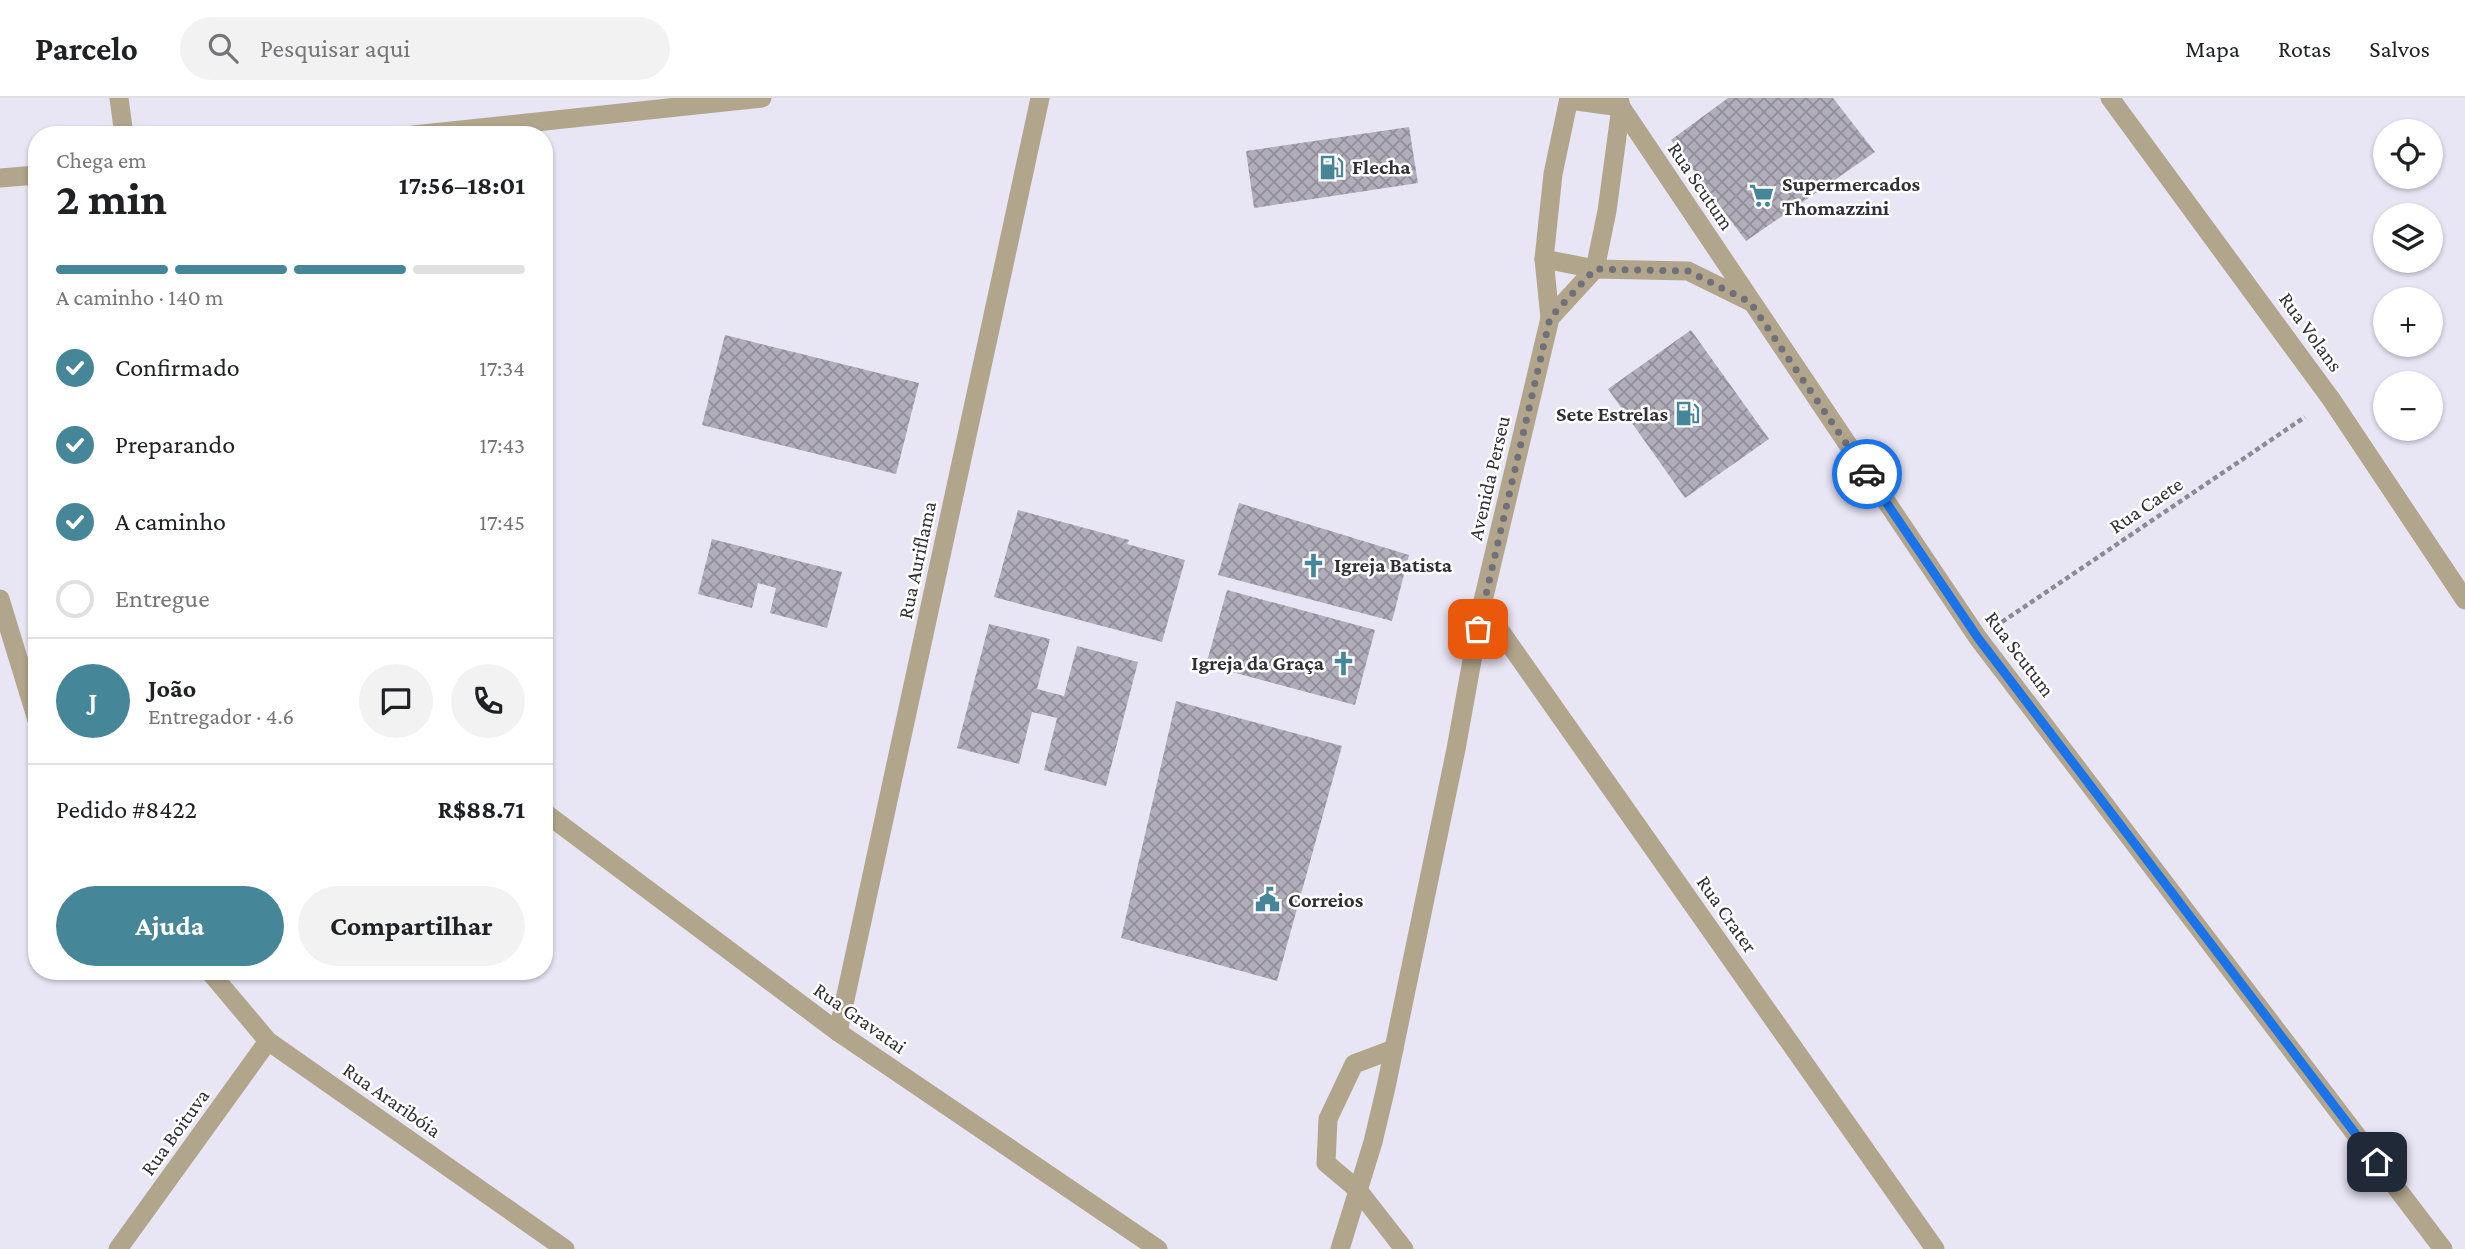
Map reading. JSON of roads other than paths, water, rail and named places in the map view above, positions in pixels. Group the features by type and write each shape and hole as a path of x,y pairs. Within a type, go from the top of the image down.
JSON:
{"street":[{"path":"119,98 123,126"},
{"path":"498,126 762,98"},
{"name":"Rua Auriflama","path":"838,1032 1040,98"},
{"name":"Rua Volans","path":"2110,98 2332,398 2465,600"},
{"path":"1550,318 1544,259 1553,174 1569,99 1620,102 1606,211 1595,269"},
{"name":"Rua Scutum","path":"1620,102 1750,302 1978,638 2443,1249"},
{"path":"0,178 28,176"},
{"path":"1544,259 1595,269 1688,271 1750,302"},
{"name":"Avenida Perseu","path":"1340,1249 1373,1142 1394,1049 1456,750 1482,605 1550,318 1595,269"},
{"path":"0,599 28,691"},
{"name":"Rua Crater","path":"1482,605 1935,1249"},
{"name":"Rua Gravatai","path":"553,819 838,1032 1158,1249"},
{"name":"Rua Araribóia","path":"217,980 268,1041 565,1249"},
{"name":"Rua Boituva","path":"118,1249 268,1041"},
{"path":"1394,1049 1354,1064 1328,1119 1326,1163 1358,1190 1404,1249"}],"place":[{"name":"Flecha","path":"1332,167"},
{"name":"Supermercados Thomazzini","path":"1762,196"},
{"name":"Sete Estrelas","path":"1688,414"},
{"name":"Igreja Batista","path":"1314,565"},
{"name":"Igreja da Graça","path":"1344,663"},
{"name":"Correios","path":"1268,900"}]}
